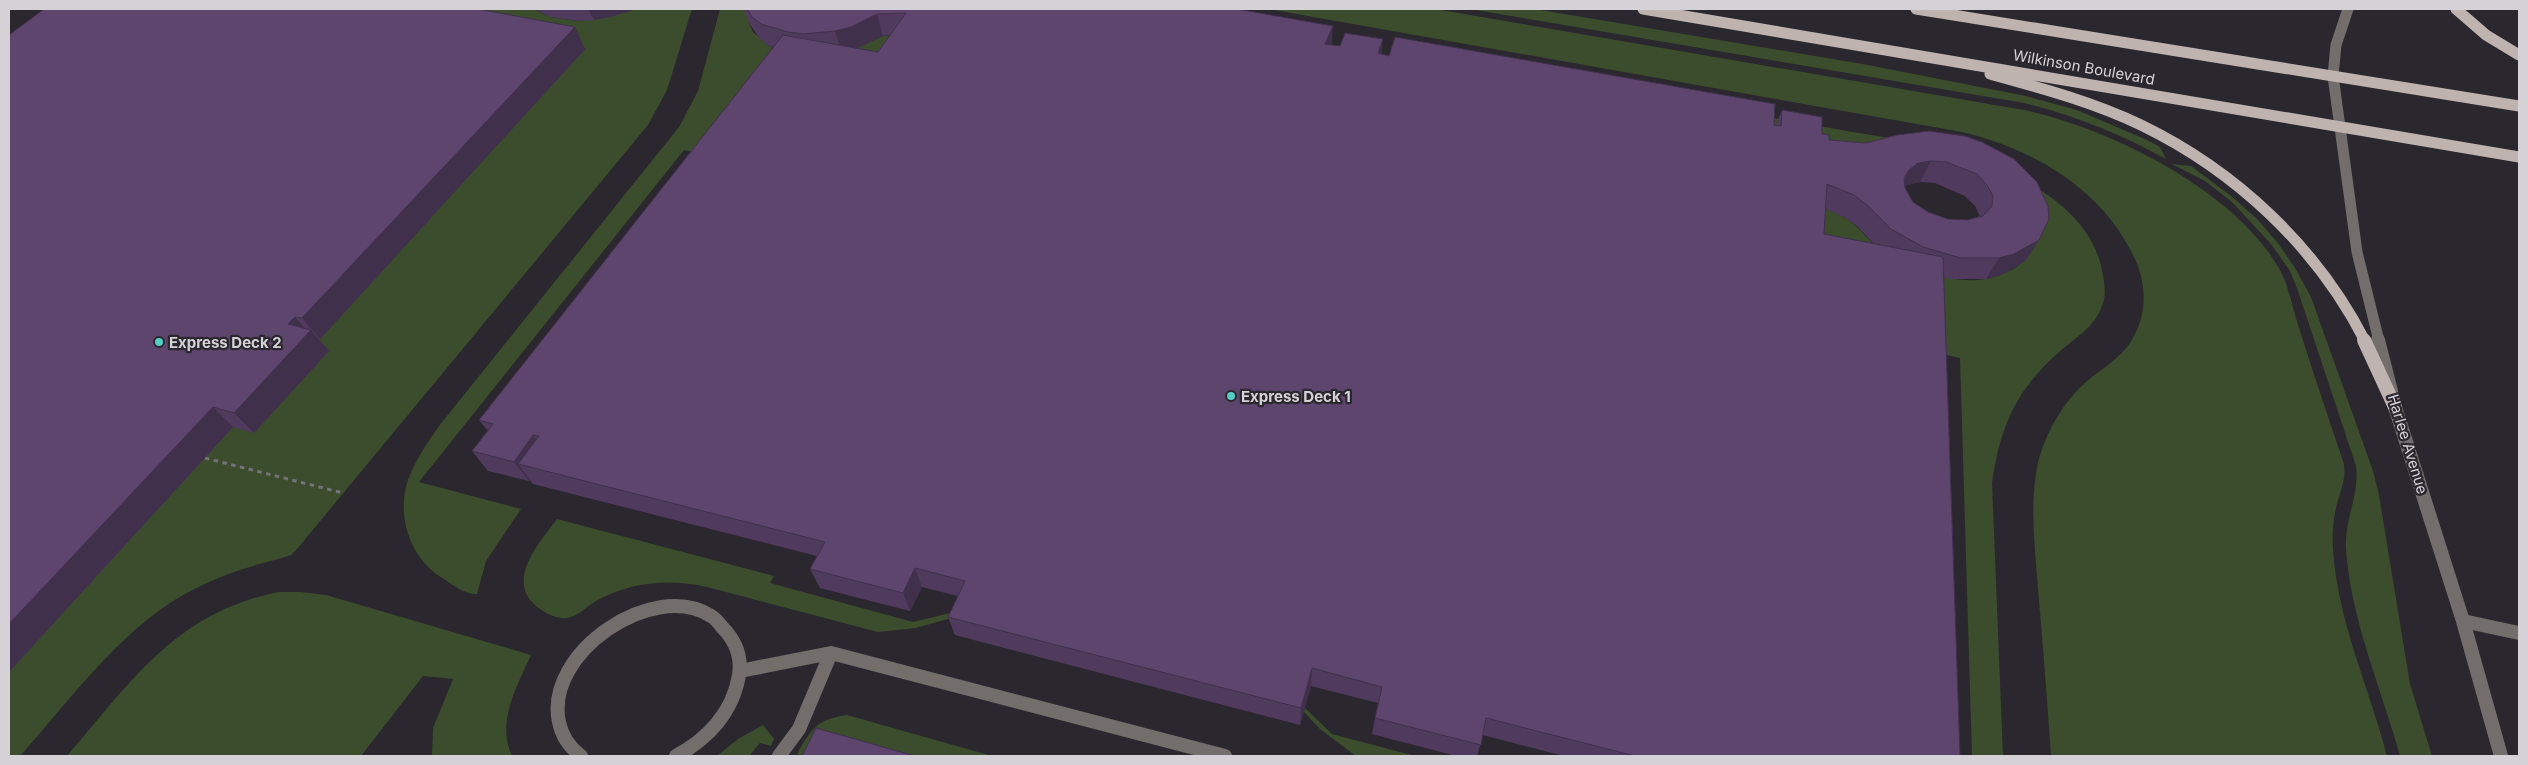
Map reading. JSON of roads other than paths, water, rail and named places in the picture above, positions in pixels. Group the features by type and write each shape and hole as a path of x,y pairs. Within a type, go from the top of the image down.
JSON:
{"main road":[{"name":"Wilkinson Boulevard","path":"1643,9 2519,157"},
{"name":"Wilkinson Boulevard","path":"1916,9 2519,106"},
{"path":"2456,9 2486,35 2519,55"},
{"path":"1923,55 2077,100 2140,125 2185,148 2238,184 2273,216 2314,264 2352,318 2396,407"}],"street":[{"name":"Harlee Avenue","path":"2348,9 2336,45 2333,76 2338,126 2357,252 2396,407 2464,621 2501,756"},
{"path":"581,756 573,752 559,730 556,702 564,677 579,652 596,636 628,616 656,608 683,607 707,614 726,628 738,647 740,671 733,700 716,727 690,749 676,756"},
{"path":"2464,621 2519,633"},
{"path":"740,671 831,653 1225,756"},
{"path":"779,756 799,730 831,653"}],"place":[{"name":"Express Deck 2","path":"159,342"},
{"name":"Express Deck 1","path":"1231,396"}]}
